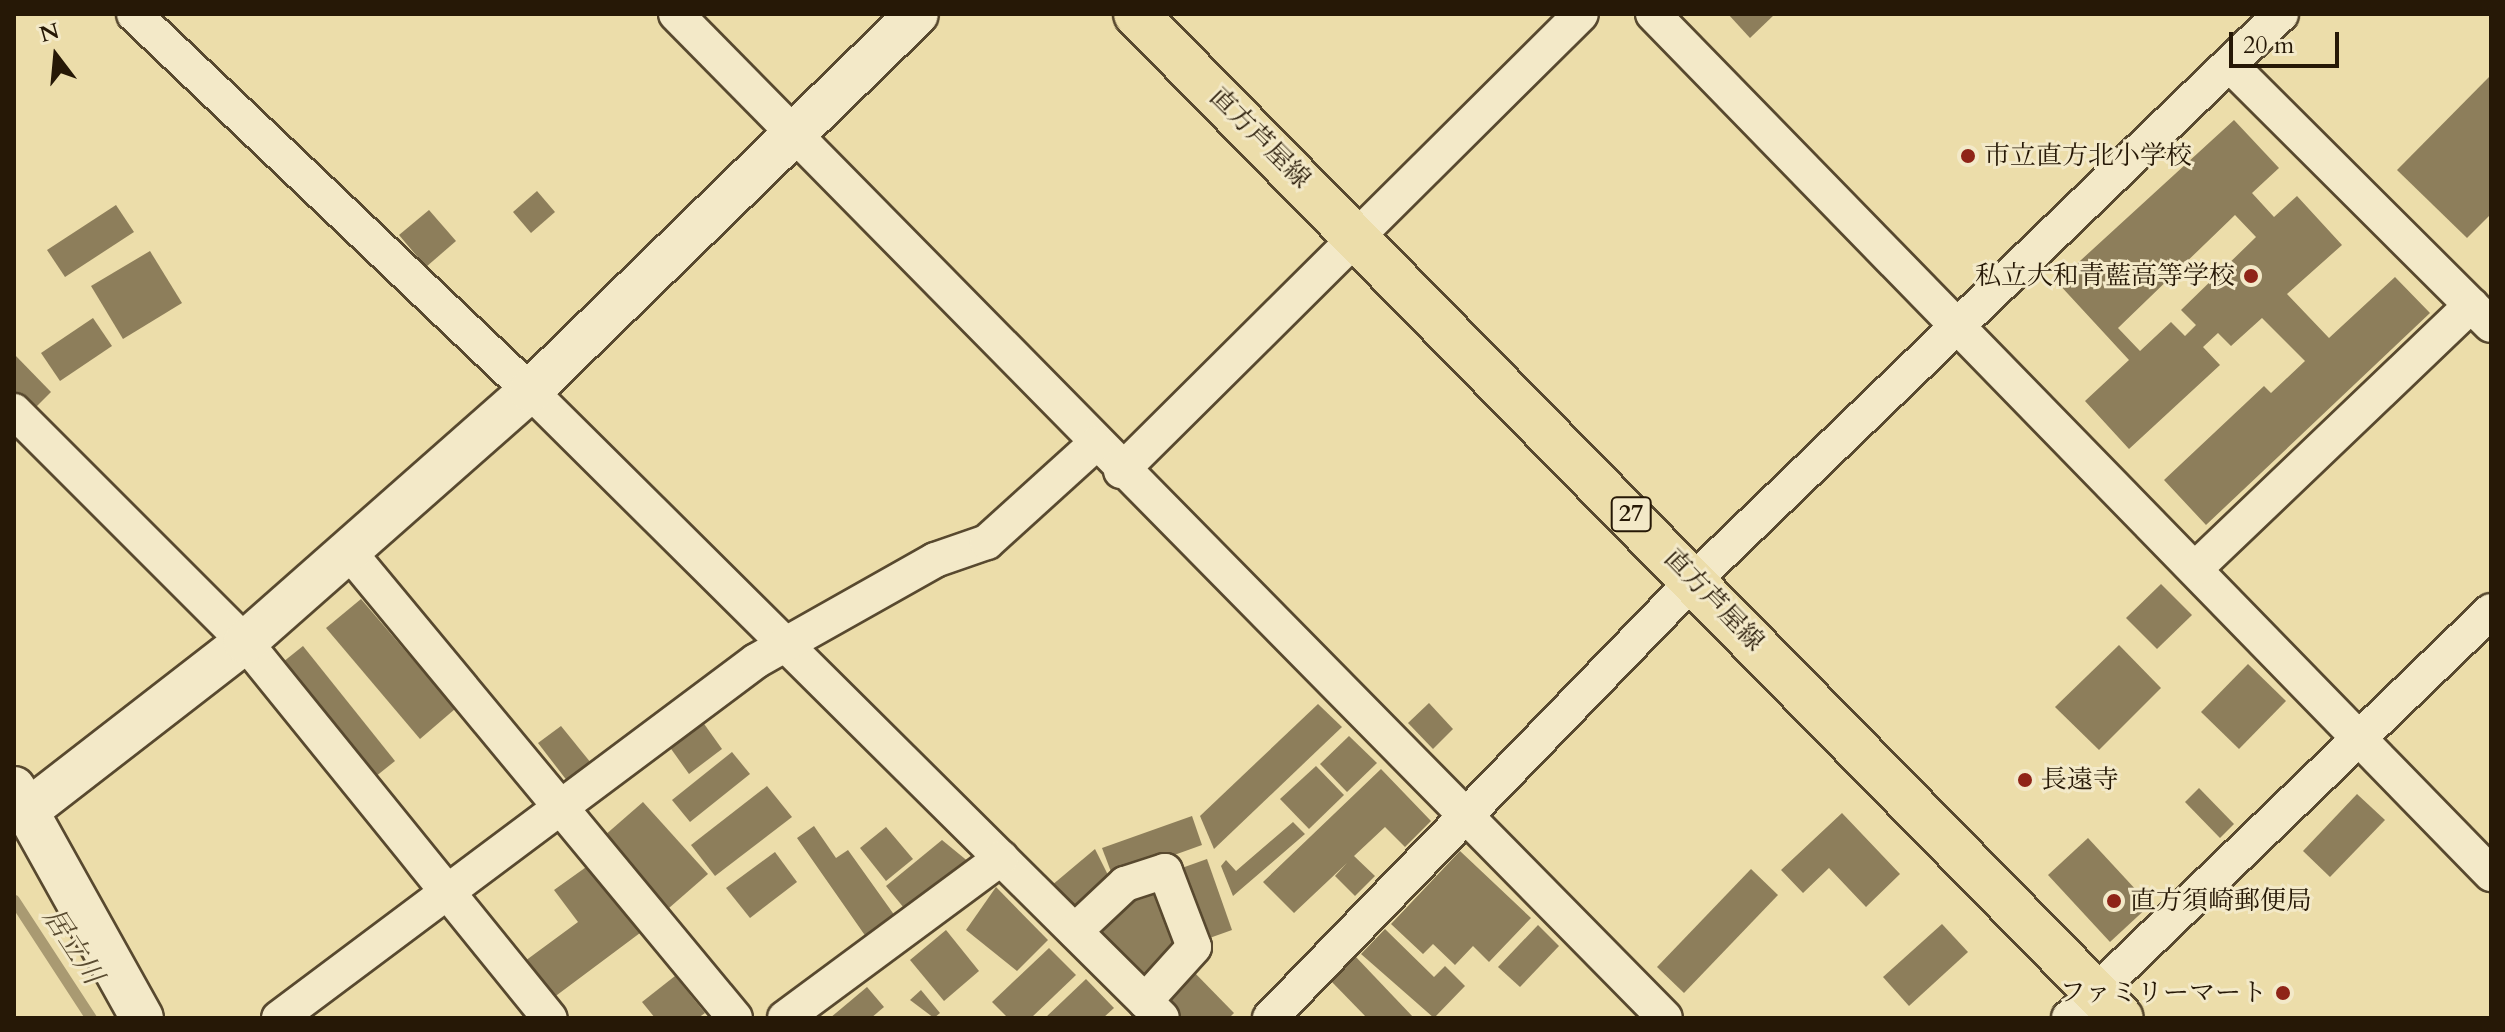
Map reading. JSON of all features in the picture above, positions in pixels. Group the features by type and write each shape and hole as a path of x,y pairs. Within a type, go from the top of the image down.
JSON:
{"main road":[{"name":"直方芦屋線","path":"1136,14 1695,579 2095,1009"}],"street":[{"path":"134,14 530,391 1153,1010 1194,947 1165,871 1125,884 1075,931"},
{"path":"676,14 1121,471 1665,1018"},
{"path":"142,1018 21,799 245,642 349,552 530,391 917,14"},
{"path":"1121,471 1581,14"},
{"path":"1653,14 1960,323 2491,874"},
{"path":"1270,1018 1461,816 1695,579 2281,14"},
{"path":"2195,569 2481,315 2230,65"},
{"path":"14,411 245,642 447,888 549,1018"},
{"path":"279,1018 447,888 785,644 935,560 987,542 1095,444"},
{"path":"349,552 735,1018"},
{"path":"2095,1009 2359,740 2491,611"},
{"path":"785,1018 1001,858"}],"building":[{"path":"1728,14 1775,14 1750,38"},
{"path":"2491,75 2491,214 2467,238 2397,170"},
{"path":"2234,120 2279,168 2252,193 2274,217 2297,196 2342,245 2287,294 2329,338 2395,277 2430,313 2206,525 2164,480 2264,386 2271,393 2305,361 2262,318 2231,346 2218,333 2203,347 2220,365 2129,449 2085,401 2129,360 2057,282","holes":["2235,215 2256,237 2181,310 2196,325 2185,336 2171,322 2140,351 2118,328"]},
{"path":"537,191 555,212 531,233 513,212"},
{"path":"116,205 134,232 65,277 47,250"},
{"path":"429,210 456,241 426,267 399,235"},
{"path":"150,251 182,303 123,339 91,286"},
{"path":"93,318 112,346 60,381 41,353"},
{"path":"14,354 51,392 30,413 14,397"},
{"path":"2161,584 2192,615 2157,649 2126,618"},
{"path":"361,599 455,709 420,739 326,628"},
{"path":"2119,645 2161,688 2099,750 2055,707"},
{"path":"303,646 395,761 375,777 283,662"},
{"path":"2248,664 2286,701 2239,749 2201,712"},
{"path":"1429,703 1453,729 1433,749 1408,723"},
{"path":"1318,704 1342,727 1214,849 1200,816"},
{"path":"702,721 722,749 689,774 669,746"},
{"path":"561,726 591,763 568,782 538,743"},
{"path":"1349,736 1377,763 1347,792 1320,764"},
{"path":"732,752 750,774 690,822 672,800"},
{"path":"1316,766 1344,795 1309,829 1280,799"},
{"path":"1381,769 1431,821 1405,847 1385,827 1354,856 1375,876 1355,896 1335,876 1347,863 1294,913 1263,882"},
{"path":"767,786 792,817 715,876 691,845"},
{"path":"2199,788 2234,824 2220,838 2185,802"},
{"path":"2357,794 2385,820 2330,877 2303,851"},
{"path":"643,802 708,874 669,908 604,836"},
{"path":"1842,813 1900,874 1866,907 1829,868 1803,893 1781,870"},
{"path":"1192,816 1202,845 1113,877 1102,848"},
{"path":"1293,822 1305,834 1233,896 1221,866 1226,860 1236,871"},
{"path":"814,826 836,858 848,850 900,923 871,944 797,838"},
{"path":"886,827 913,859 886,881 860,848"},
{"path":"2088,838 2150,905 2110,942 2048,875"},
{"path":"942,840 970,863 908,913 886,886"},
{"path":"1095,849 1112,883 1071,917 1045,891"},
{"path":"1460,851 1531,918 1489,962 1473,946 1455,965 1433,944 1423,954 1391,924"},
{"path":"775,852 797,882 750,918 726,888"},
{"path":"1207,859 1232,930 1204,940 1179,869"},
{"path":"589,865 640,933 553,998 525,961 578,922 554,890"},
{"path":"1751,869 1778,895 1684,993 1657,967"},
{"path":"1162,883 1183,946 1143,986 1095,937 1130,894"},
{"path":"996,887 1048,940 1017,971 966,930"},
{"path":"1942,924 1968,952 1909,1006 1883,977"},
{"path":"1538,925 1559,946 1520,987 1498,967"},
{"path":"1385,929 1434,977 1445,966 1465,986 1434,1018 1361,954"},
{"path":"946,930 979,971 944,1001 910,960"},
{"path":"1049,948 1076,975 1031,1018 1008,1018 992,1002"},
{"path":"1355,956 1414,1018 1367,1018 1330,980"},
{"path":"1191,969 1234,1013 1229,1018 1178,1018 1159,999"},
{"path":"675,976 705,1013 698,1018 655,1018 642,1002"},
{"path":"1086,979 1114,1008 1103,1018 1045,1018"},
{"path":"867,987 884,1007 871,1018 830,1018"},
{"path":"921,990 940,1013 934,1018 910,1000"}],"waterway":[{"name":"居立川","path":"14,900 91,1018"}],"place":[{"name":"市立直方北小学校","path":"1968,156"},
{"name":"私立大和青藍高等学校","path":"2251,276"},
{"name":"長遠寺","path":"2025,780"},
{"name":"直方須崎郵便局","path":"2114,901"},
{"name":"ファミリーマート","path":"2283,993"}]}
